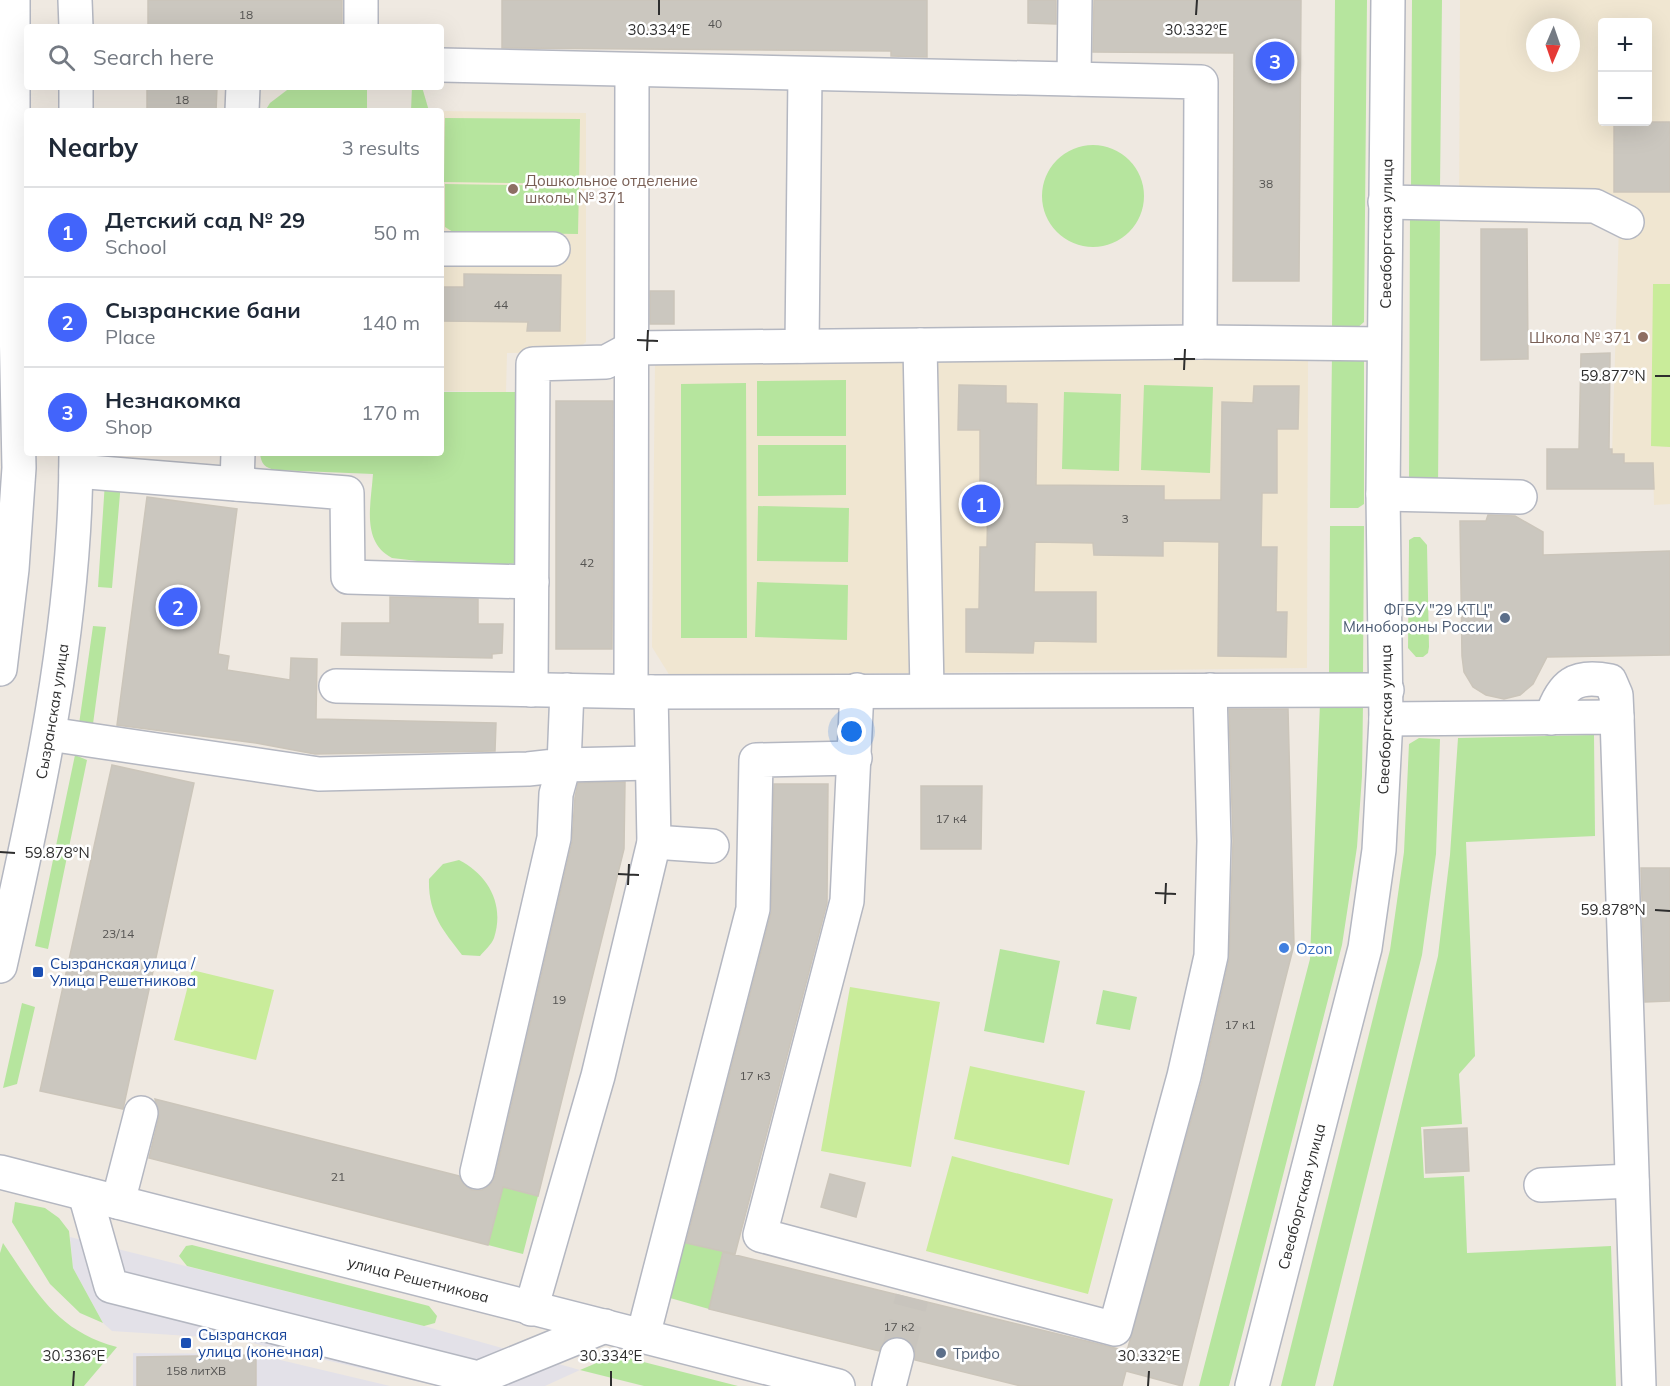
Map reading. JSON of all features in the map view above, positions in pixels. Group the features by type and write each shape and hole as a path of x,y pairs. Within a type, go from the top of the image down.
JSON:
{"street":[{"path":"0,669 12,570 6,170 13,0"},
{"path":"75,0 75,24"},
{"path":"361,0 361,24"},
{"path":"1074,79 1075,0"},
{"name":"Свеаборгская улица","path":"1252,1386 1365,948 1379,850 1387,705 1383,494 1388,0"},
{"path":"444,65 1201,82 1200,342"},
{"path":"531,1309 598,1076 654,842 651,764 641,691 632,348 632,70"},
{"path":"802,346 805,74"},
{"path":"76,90 76,108"},
{"path":"242,108 243,90"},
{"path":"1385,202 1595,206 1627,222"},
{"path":"444,249 553,249"},
{"path":"531,690 533,364 606,362 632,348 1200,342 1384,344"},
{"path":"920,345 927,690"},
{"path":"76,462 238,469 347,494 348,577 532,582"},
{"name":"Сызранская улица","path":"0,966 11,867 49,734 70,577 76,462"},
{"path":"1383,494 1520,497"},
{"path":"336,686 641,691 1210,690 1551,718 1617,717 1639,1386"},
{"path":"477,1172 554,838 556,794 564,765 567,690"},
{"path":"857,690 847,901 760,1235 915,1287 1115,1329 1184,1076 1211,956 1214,841 1210,690"},
{"path":"49,734 319,774 651,764"},
{"path":"643,1336 753,909 756,760 855,758"},
{"path":"654,842 712,846"},
{"path":"118,1202 141,1113"},
{"name":"улица Решетникова","path":"0,1172 838,1386"},
{"path":"1541,1185 1632,1181"},
{"path":"85,1194 111,1286 478,1378 604,1326"}],"shaded area":[{"name":"Школа № 371","path":"1460,0 1670,0 1670,504 1654,505 1653,463 1624,463 1624,454 1612,454 1619,225 1459,222"},
{"name":"Дошкольное отделение школы № 371","path":"444,111 586,113 586,342 573,352 507,353 506,392 444,391"},
{"path":"1308,358 1307,668 670,676 652,647 655,361"},
{"path":"70,1237 424,1326 580,1370 545,1386 438,1386 235,1339 112,1331 103,1323 73,1268"},
{"path":"133,1353 255,1354 390,1386 133,1386"}],"green space":[{"path":"1335,0 1367,0 1364,322 1356,329 1332,329"},
{"path":"1412,0 1442,0 1440,188 1411,188"},
{"path":"287,90 367,90 367,108 267,108"},
{"path":"412,90 423,90 428,108 411,108"},
{"path":"445,118 580,119 579,184 444,182"},
{"path":"1093,145 1113,149 1129,160 1140,176 1144,196 1140,216 1129,232 1113,243 1093,247 1073,243 1057,232 1046,216 1042,196 1046,176 1057,160 1073,149"},
{"path":"445,184 579,186 578,234 453,232 445,227"},
{"path":"1410,212 1440,213 1438,490 1409,489"},
{"path":"1653,284 1670,284 1670,447 1651,446"},
{"path":"1332,354 1364,359 1364,504 1358,508 1330,508"},
{"path":"846,380 846,436 757,436 757,381"},
{"path":"746,383 747,638 681,638 681,384"},
{"path":"1144,385 1213,387 1210,473 1141,470"},
{"path":"444,392 520,392 520,563 469,567 392,558 382,551 372,532 370,510 373,474 276,470 266,467 260,456 444,456"},
{"path":"1064,392 1121,394 1119,471 1062,469"},
{"path":"758,445 846,445 846,495 758,496"},
{"path":"105,482 121,482 112,588 98,587"},
{"path":"758,506 849,508 848,562 757,561"},
{"path":"1330,526 1364,526 1363,674 1329,674"},
{"path":"1420,537 1427,545 1429,647 1428,653 1423,657 1416,657 1408,648 1409,540"},
{"path":"757,582 848,585 847,640 755,637"},
{"path":"93,626 106,627 93,724 79,724"},
{"path":"1320,703 1363,703 1362,776 1357,847 1342,945 1229,1386 1199,1386 1310,959"},
{"path":"1594,735 1595,836 1466,842 1475,1056 1459,1074 1462,1124 1421,1127 1424,1178 1464,1176 1467,1253 1611,1246 1616,1386 1333,1386 1438,956 1450,855 1458,738"},
{"path":"1419,738 1440,739 1436,854 1422,955 1315,1386 1281,1386 1390,950 1404,852 1409,744"},
{"path":"75,755 87,760 48,949 35,946"},
{"path":"459,860 486,882 495,902 497,926 494,938 480,956 462,955 438,920 431,902 429,879 443,864"},
{"path":"1000,949 1060,961 1044,1043 984,1031"},
{"path":"192,970 274,990 256,1060 174,1040"},
{"path":"850,987 940,1002 911,1167 821,1151"},
{"path":"1103,990 1137,997 1130,1030 1096,1024"},
{"path":"22,1003 35,1007 17,1084 3,1088"},
{"path":"970,1066 1085,1091 1069,1165 954,1139"},
{"path":"952,1156 1113,1199 1088,1294 926,1251"},
{"path":"503,1187 538,1196 523,1254 488,1245"},
{"path":"15,1202 45,1208 59,1218 69,1231 73,1268 103,1323 80,1313 50,1284 12,1222"},
{"path":"684,1242 723,1251 709,1309 670,1298"},
{"path":"3,1243 37,1293 63,1320 96,1340 117,1347 84,1386 0,1386 0,1253"},
{"path":"192,1245 429,1306 437,1316 435,1323 424,1326 187,1266 179,1256 186,1246"},
{"path":"613,1356 738,1386 644,1386 580,1370"}],"building":[{"path":"148,0 342,0 342,24 148,24"},
{"path":"502,0 927,0 927,57 891,56 891,51 502,48"},
{"path":"1028,0 1056,0 1056,24 1028,23"},
{"path":"1094,0 1301,0 1299,281 1233,281 1234,53 1093,52"},
{"path":"147,90 217,90 216,108 147,108"},
{"path":"1652,122 1670,122 1670,192 1614,192 1614,126 1652,126"},
{"path":"1481,229 1527,229 1528,359 1481,360"},
{"path":"464,274 561,275 560,331 527,331 528,322 444,321 444,287 464,287"},
{"path":"650,291 674,291 674,324 650,324"},
{"path":"1610,353 1609,449 1612,449 1612,454 1624,454 1624,463 1653,463 1654,489 1547,489 1547,449 1579,449 1581,354"},
{"path":"959,385 1006,386 1006,403 1037,404 1036,485 1164,486 1164,500 1221,500 1222,402 1253,403 1254,386 1299,386 1298,429 1277,429 1277,493 1262,493 1261,547 1277,547 1276,612 1287,612 1286,657 1218,656 1219,542 1163,541 1163,556 1094,555 1093,543 1035,542 1034,592 1096,592 1096,642 1034,641 1033,653 966,652 966,609 979,609 980,547 987,547 988,493 980,493 980,430 958,430"},
{"path":"556,401 613,401 612,649 556,649"},
{"path":"147,497 237,509 218,654 229,656 227,670 290,680 291,658 317,659 316,719 496,723 495,751 315,754 256,743 117,725"},
{"path":"1488,515 1515,516 1543,532 1543,555 1670,551 1670,655 1547,657 1533,684 1520,695 1504,699 1486,695 1473,687 1464,672 1462,656 1460,521 1486,521"},
{"path":"390,597 478,599 478,624 503,624 502,653 492,654 492,658 341,655 342,623 390,623"},
{"path":"1229,709 1288,709 1294,945 1182,1386 1126,1371 1122,1386 1021,1386 915,1360 915,1351 910,1342 901,1337 893,1337 884,1342 879,1351 709,1309 723,1252 1127,1351 1202,1081 1229,960 1233,841"},
{"path":"112,765 194,783 123,1109 40,1091"},
{"path":"625,782 624,849 538,1196 503,1187 488,1245 149,1158 159,1117 155,1099 459,1176 464,1185 472,1190 482,1190 490,1185 495,1176 572,842 578,783"},
{"path":"774,784 828,784 827,903 735,1254 686,1243 771,913"},
{"path":"921,786 982,786 981,849 921,849"},
{"path":"1641,868 1670,868 1670,1001 1645,1002"},
{"path":"1467,1128 1469,1171 1426,1173 1424,1130"},
{"path":"830,1174 865,1183 856,1217 821,1207"},
{"path":"256,1355 256,1386 137,1386 137,1357"}],"tunnel":[{"path":"897,1355 912,1298"}],"place":[{"name":"Незнакомка","path":"1275,61"},
{"name":"Дошкольное отделение школы № 371","path":"513,189"},
{"name":"Школа № 371","path":"1643,337"},
{"name":"Детский сад № 29","path":"981,504"},
{"name":"Сызранские бани","path":"178,607"},
{"name":"ФГБУ \"29 КТЦ\" Минобороны России","path":"1505,618"},
{"name":"Ozon","path":"1284,948"},
{"name":"Сызранская улица / Улица Решетникова","path":"38,972"},
{"name":"Сызранская улица (конечная)","path":"186,1343"},
{"name":"Трифо","path":"941,1353"}]}
